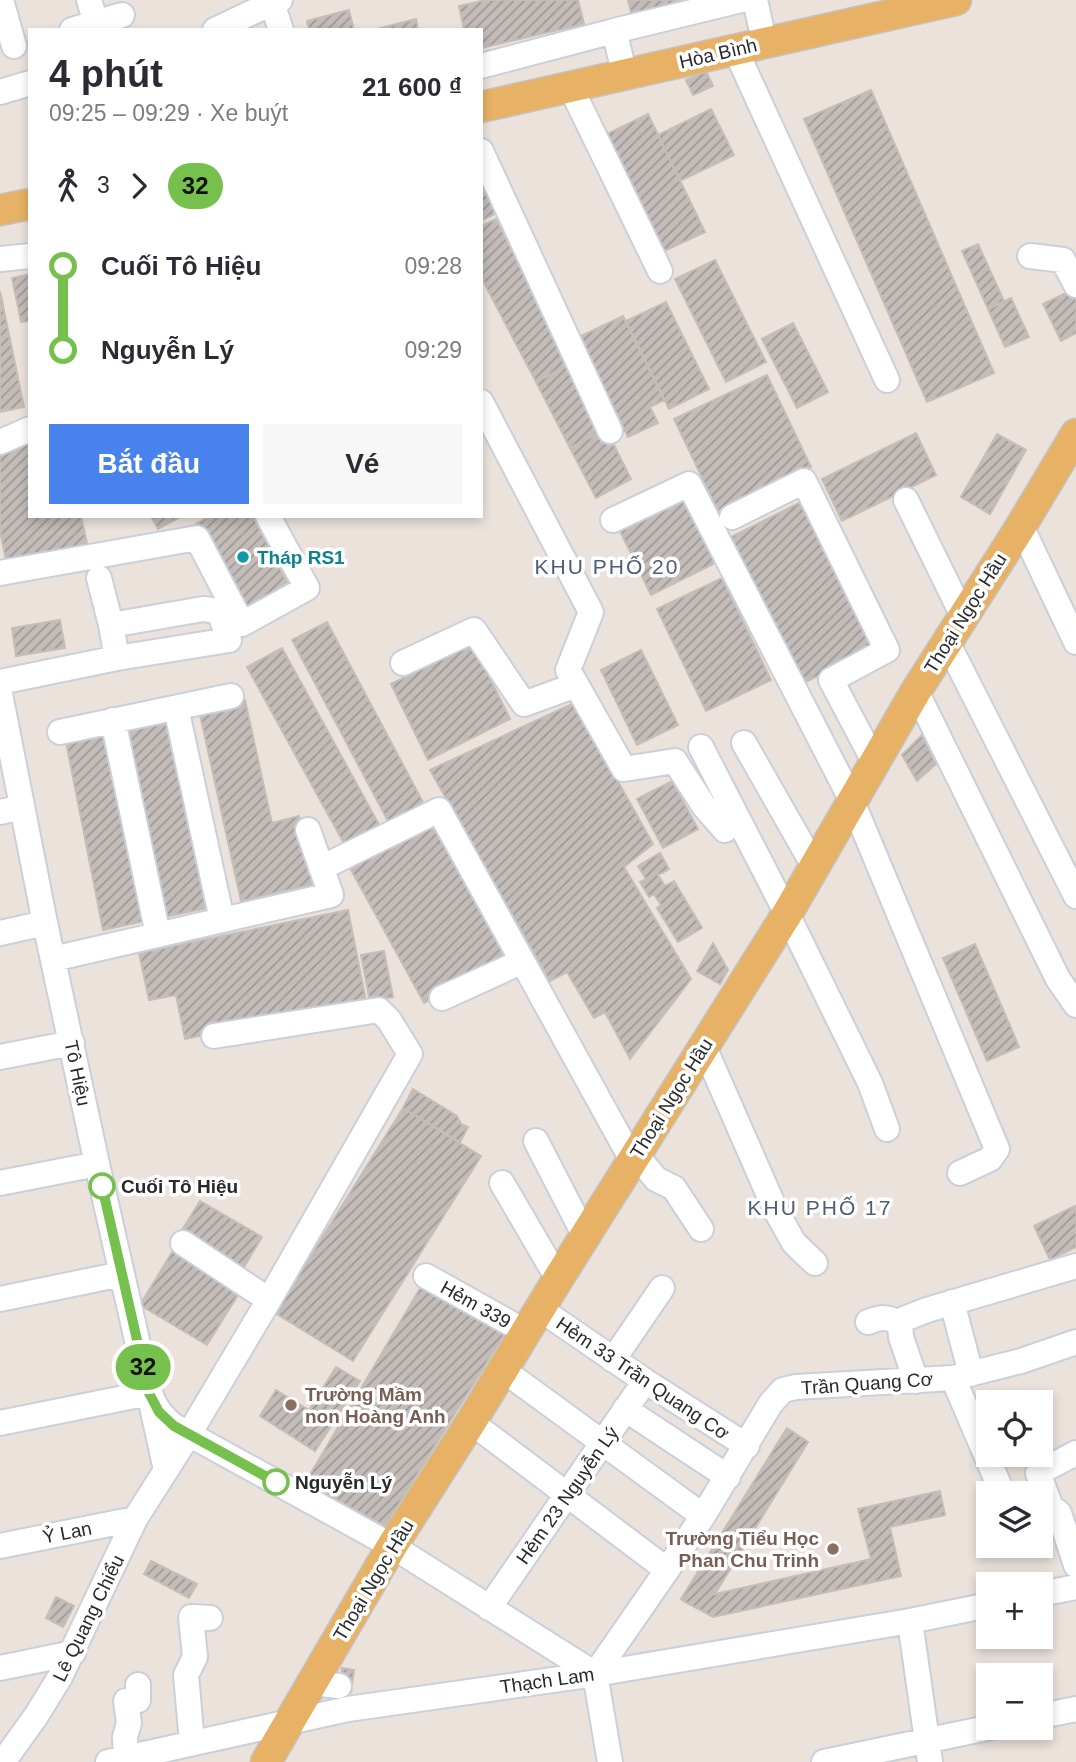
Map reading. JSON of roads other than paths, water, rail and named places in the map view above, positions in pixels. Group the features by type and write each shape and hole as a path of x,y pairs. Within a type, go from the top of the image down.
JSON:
{"main road":[{"name":"Hòa Bình","path":"483,89 617,45 760,23 881,0"},
{"name":"Hòa Bình","path":"483,107 735,49 760,23 956,0"},
{"path":"0,195 28,189"},
{"path":"0,210 28,204"},
{"name":"Thoại Ngọc Hầu","path":"273,1739 337,1692 385,1548 471,1422 787,914 916,691 1021,526 1076,433"}],"street":[{"path":"1,0 15,46"},
{"path":"483,66 617,45 741,0"},
{"path":"219,28 274,1 281,28"},
{"path":"74,28 92,11 122,15"},
{"path":"735,49 887,380"},
{"path":"0,92 28,84"},
{"path":"570,86 660,271"},
{"path":"483,155 610,431"},
{"path":"0,259 28,256"},
{"path":"1030,256 1063,260 1076,285"},
{"path":"483,406 591,612 568,670 576,685 624,769 675,761 704,806 725,830"},
{"path":"0,442 28,430"},
{"path":"732,517 804,481 887,649 831,680 875,763"},
{"path":"613,520 689,484 852,801 997,1150 990,1159 960,1172"},
{"path":"906,500 963,616"},
{"path":"0,573 197,538 242,624 307,587 269,518"},
{"path":"1021,526 1076,642"},
{"path":"99,579 117,658"},
{"path":"0,682 117,658 229,640 219,611 203,609 111,625"},
{"path":"403,663 474,630 524,704 576,685"},
{"path":"947,642 1076,895"},
{"path":"916,691 1058,979 1076,1005"},
{"name":"Tô Hiệu","path":"0,694 11,809 45,923 149,1393 153,1404 165,1419 189,1434"},
{"path":"60,732 231,696"},
{"path":"176,708 222,920"},
{"path":"113,720 158,935"},
{"path":"744,743 814,866"},
{"path":"701,747 870,1083 887,1129"},
{"path":"321,868 439,810 521,961 634,1158 656,1180 674,1188 701,1228"},
{"path":"53,959 331,895 308,830"},
{"path":"0,933 45,923"},
{"path":"442,998 521,961"},
{"name":"Lê Quang Chiểu","path":"3,1762 60,1677 135,1519 269,1300 410,1054 389,1020 379,1010 214,1036"},
{"path":"0,1057 72,1042"},
{"path":"704,1047 781,1221 793,1243 815,1263"},
{"path":"536,1140 585,1236"},
{"path":"0,1183 97,1164"},
{"path":"502,1183 558,1279"},
{"path":"183,1243 269,1300"},
{"path":"916,1381 901,1337 900,1324 904,1319 1076,1266"},
{"path":"0,1299 122,1274"},
{"name":"Hẻm 339","path":"426,1276 533,1321"},
{"path":"613,1360 662,1288"},
{"path":"952,1303 962,1376 998,1481"},
{"path":"868,1322 881,1317 893,1319 900,1324"},
{"name":"Hẻm 33 Trần Quang Cơ","path":"533,1321 613,1360 747,1446"},
{"name":"Trần Quang Cơ","path":"595,1674 703,1516 771,1403 783,1390 962,1376 1021,1361 1076,1342"},
{"path":"503,1370 703,1516"},
{"name":"Hẻm 23 Nguyễn Lý","path":"489,1608 645,1381"},
{"path":"0,1423 149,1393 166,1470"},
{"path":"625,1409 728,1477"},
{"path":"471,1422 667,1570"},
{"path":"189,1434 489,1608 595,1674 610,1762"},
{"path":"1076,1453 1038,1473 1051,1507 1059,1513 1076,1565"},
{"name":"Ỷ Lan","path":"0,1546 135,1519"},
{"path":"1053,1592 1076,1587"},
{"name":"Thạch Lam","path":"117,1760 192,1743 273,1739 337,1692 595,1674 976,1608"},
{"path":"192,1743 186,1675 195,1657 191,1617 209,1618"},
{"path":"910,1621 928,1752"},
{"path":"0,1668 73,1653"},
{"path":"117,1760 129,1723 126,1701 138,1700 138,1685"},
{"path":"1053,1714 1076,1709"},
{"path":"824,1762 928,1752 976,1733"}],"place":[{"name":"Tháp RS1","path":"243,557"},
{"name":"Cuối Tô Hiệu","path":"102,1186"},
{"name":"Trường Mầm non Hoàng Anh","path":"291,1405"},
{"name":"Nguyễn Lý","path":"276,1482"},
{"name":"Trường Tiểu Học Phan Chu Trinh","path":"833,1549"}],"district":[{"name":"KHU PHỐ 20","path":"607,567"},
{"name":"KHU PHỐ 17","path":"820,1208"}]}
